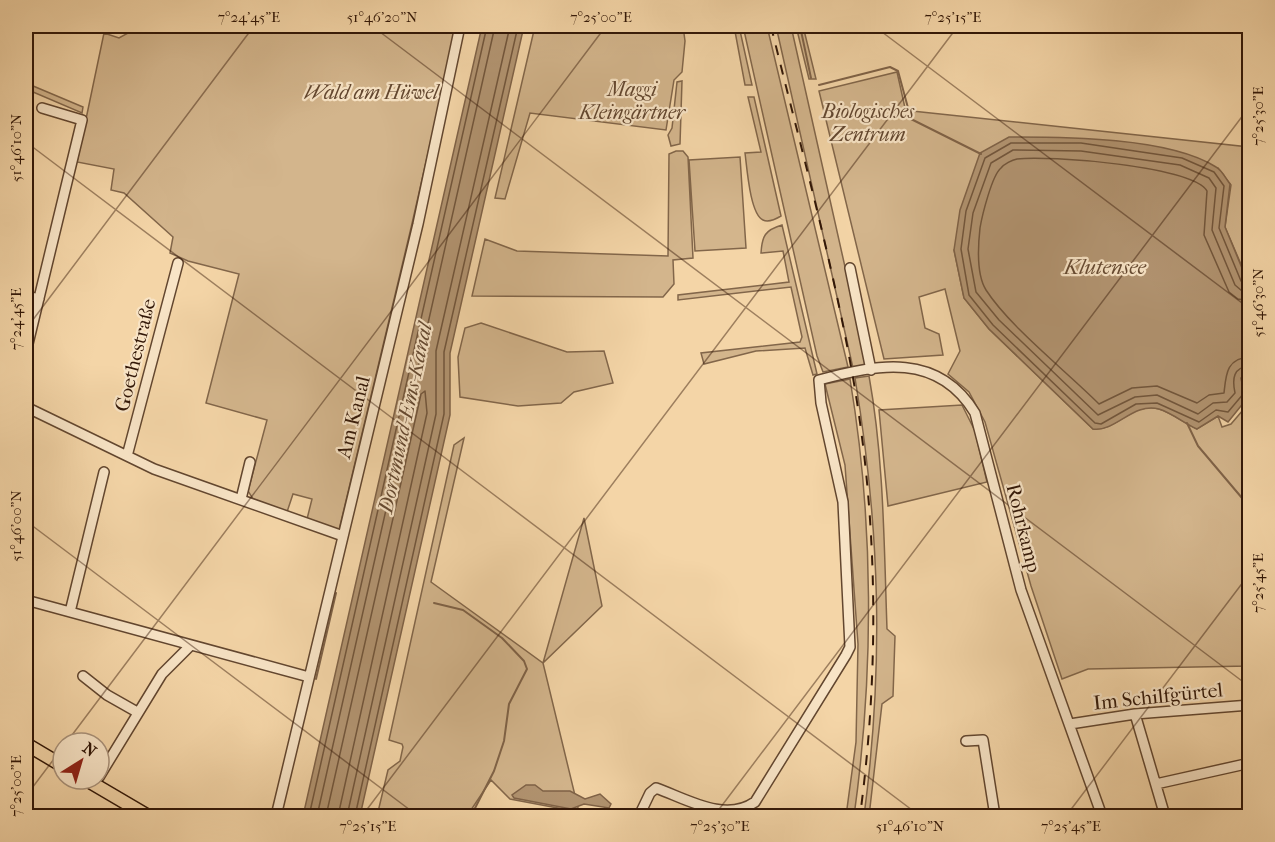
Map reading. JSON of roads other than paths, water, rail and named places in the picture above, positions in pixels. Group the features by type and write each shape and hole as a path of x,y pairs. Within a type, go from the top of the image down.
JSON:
{"main road":[{"path":"26,744 51,759"},
{"path":"110,791 148,816"}],"street":[{"name":"Am Kanal","path":"276,816 418,224 460,26"},
{"path":"26,352 82,120 42,108"},
{"name":"Goethestraße","path":"127,456 178,263"},
{"path":"850,268 871,370"},
{"path":"26,296 39,299"},
{"name":"Rohrkamp","path":"639,816 650,793 656,788 730,812 745,809 755,802 850,647 843,501 821,403 819,380 900,366 919,368 942,377 964,396 975,413 1022,590 1102,816"},
{"path":"26,407 154,469 343,536"},
{"path":"241,499 250,462"},
{"path":"70,612 104,472"},
{"path":"26,600 309,677"},
{"path":"111,753 162,674 191,645"},
{"path":"83,676 107,695 137,712"},
{"name":"Im Schilfgürtel","path":"1070,724 1135,714 1250,705"},
{"path":"1135,714 1165,816"},
{"path":"966,741 983,740 995,816"},
{"path":"1156,784 1250,764"}],"water":[{"name":"Dortmund-Ems-Kanal","path":"482,26 524,26 450,353 450,415 360,816 303,816"},
{"name":"Klutensee","path":"1009,137 1058,137 1145,144 1196,157 1222,172 1230,184 1225,227 1249,285 1250,377 1246,381 1249,396 1228,422 1218,416 1197,429 1164,411 1150,408 1133,413 1101,429 1093,429 989,329 964,298 954,250 960,210 980,153"},
{"path":"526,785 535,785 543,791 570,791 585,799 600,794 611,804 609,808 584,804 571,809 514,798 512,795"}],"waterway":[{"path":"800,26 811,78"},
{"path":"819,85 890,67 898,71 911,119 981,154"},
{"path":"1187,423 1198,446 1242,498"},
{"path":"1244,501 1250,505"},
{"path":"316,679 336,593"},
{"path":"434,603 463,610 502,638 524,661 527,669 509,704 504,741 494,771 471,816"}],"railway":[{"path":"771,26 842,319 859,417 866,474 871,531 873,645 871,703 860,816"}],"park label":[{"name":"Wald am Hüwel","path":"371,92"},
{"name":"Maggi Kleingärtner","path":"632,100"},
{"name":"Biologisches Zentrum","path":"868,122"}]}
